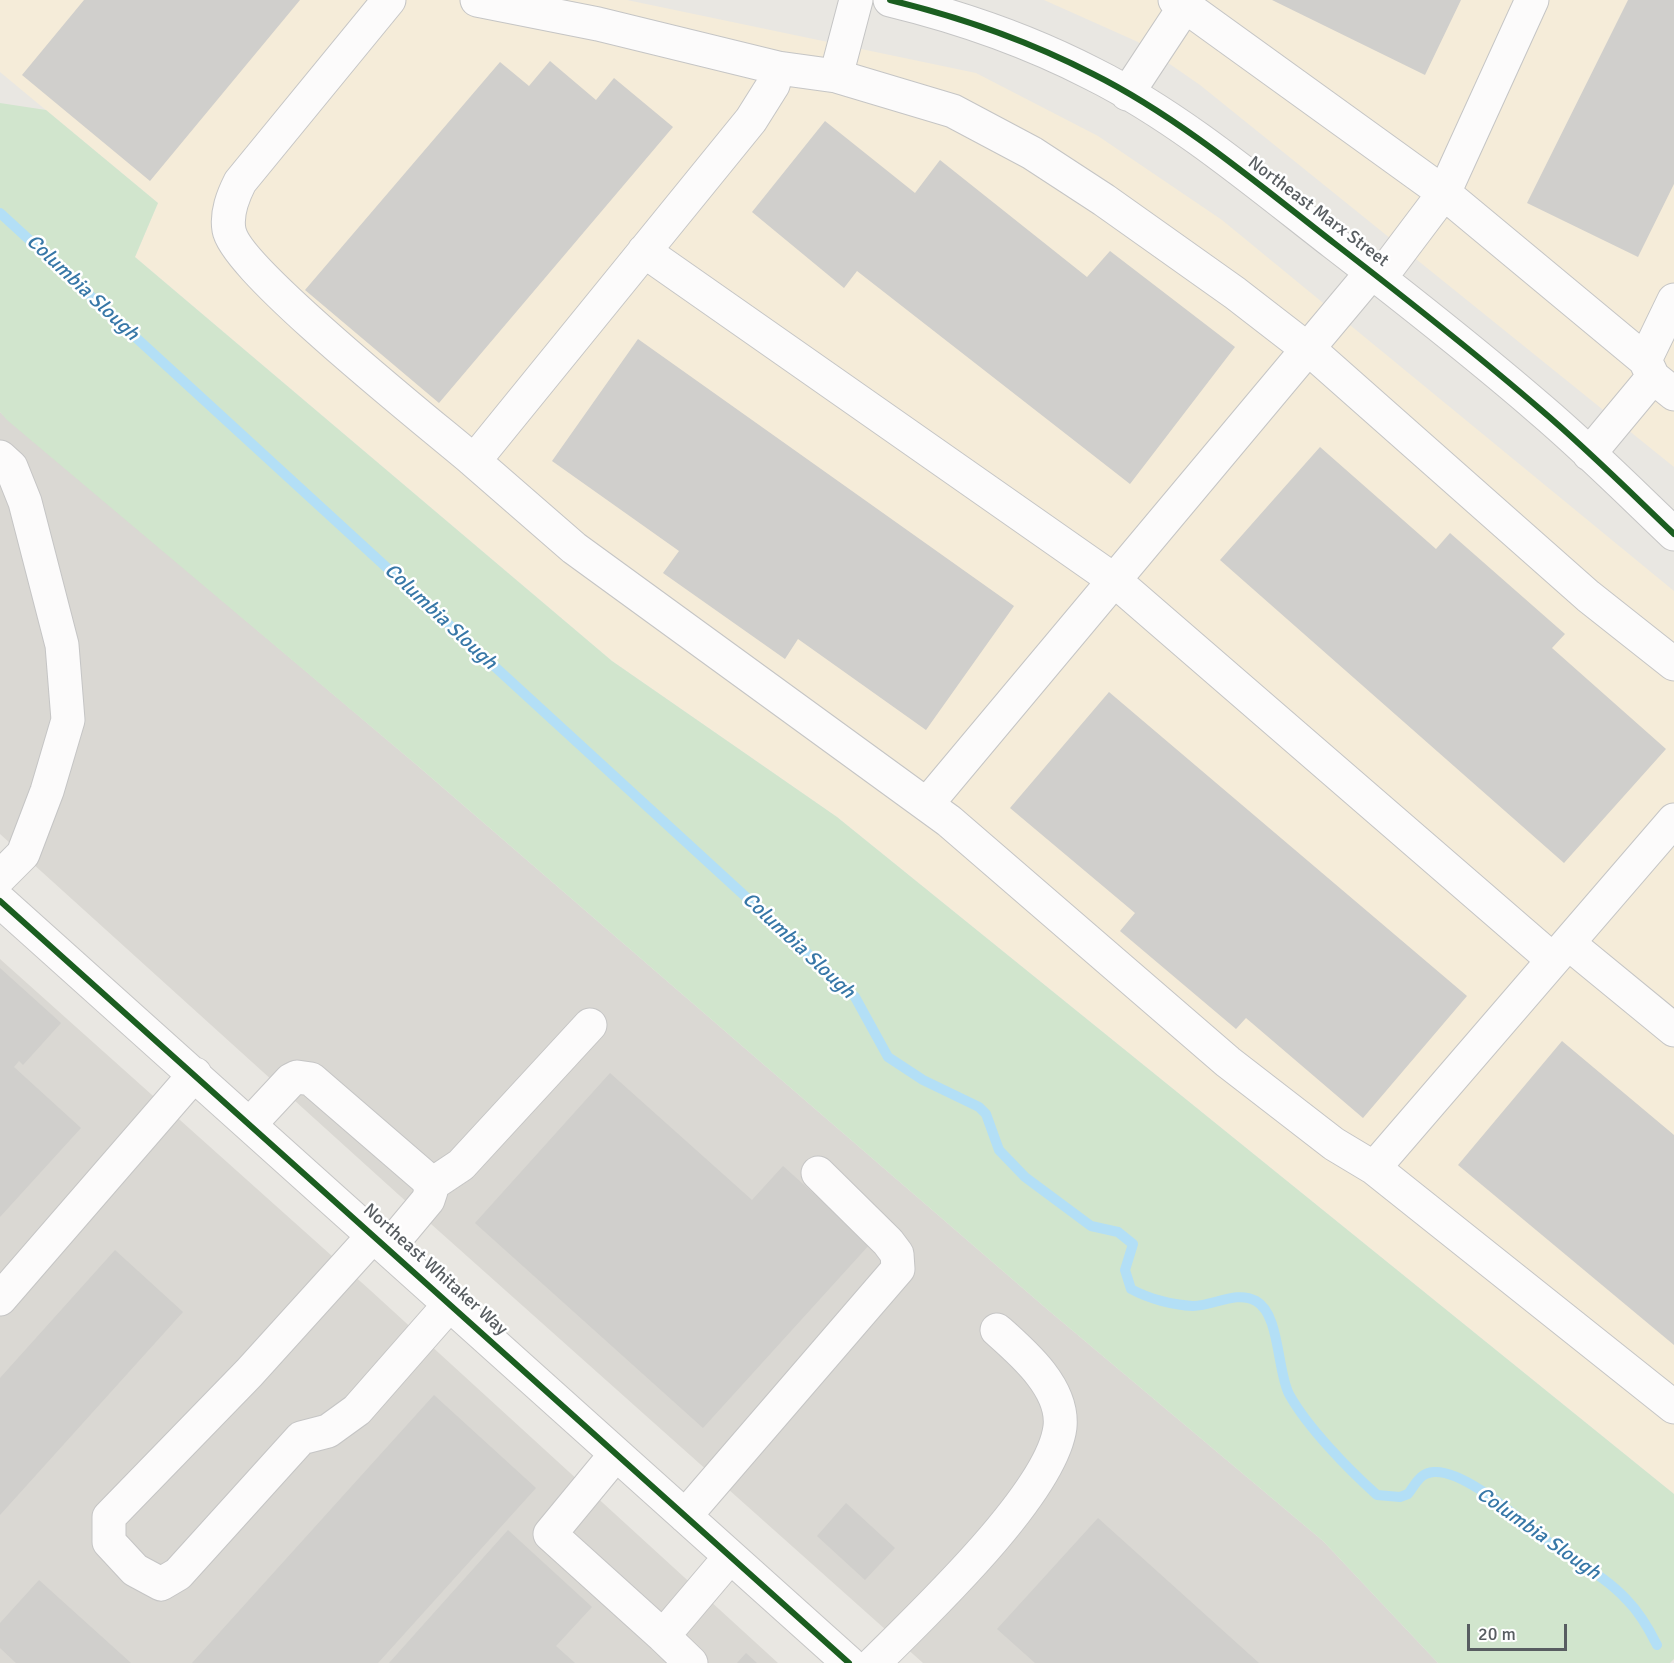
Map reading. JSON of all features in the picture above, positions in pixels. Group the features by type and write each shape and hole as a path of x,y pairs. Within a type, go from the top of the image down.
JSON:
{"street":[{"path":"389,0 240,182 231,202 229,230 243,256 289,302 574,548 927,804 1228,1062 1334,1144 1374,1168 1674,1407"},
{"path":"477,0 598,24 778,68 836,76 953,111 1032,153 1226,286 1306,349 1588,596 1674,664"},
{"path":"836,76 856,0"},
{"name":"Northeast Marx Street","path":"890,0 968,21 1029,44 1095,75 1245,174 1376,275 1534,403 1674,534"},
{"path":"927,804 1306,349 1376,275 1444,193 1532,0"},
{"path":"1127,94 1183,2 1444,193 1657,377"},
{"path":"474,461 751,120 773,85 778,68"},
{"path":"644,251 1114,580 1561,951 1674,1030"},
{"path":"1589,454 1657,377 1674,300"},
{"path":"0,457 11,467 25,502 62,645 68,720 47,791 23,854 0,877"},
{"path":"1374,1168 1674,820"},
{"name":"Northeast Whitaker Way","path":"0,901 849,1663"},
{"path":"450,1304 411,1344 357,1410 328,1431 301,1438 178,1574 160,1584 135,1570 109,1542 109,1517 249,1373 381,1242 428,1200 431,1185 461,1165 590,1025"},
{"path":"0,1299 195,1074"},
{"path":"250,1124 291,1080 297,1077 311,1079 431,1185"},
{"path":"685,1516 898,1269 897,1254 888,1242 818,1173"},
{"path":"874,1663 941,1596 1018,1508 1046,1465 1060,1427 1055,1402 1038,1367 997,1330"},
{"path":"616,1454 550,1534 691,1663"},
{"path":"663,1636 730,1557"}],"shaded area":[{"path":"0,0 627,0 976,73 1098,136 1222,220 1674,591 1674,1494 837,817 612,661 135,257 158,203 0,72"},
{"path":"1044,0 1674,0 1674,467 1200,85 1138,42"},
{"path":"0,412 419,767 1048,1310 1323,1541 1438,1663 923,1663 431,1224 0,834"},
{"path":"0,959 370,1290 778,1663 0,1663"}],"green space":[{"path":"0,103 46,110 158,203 135,257 612,661 837,817 1674,1494 1674,1659 1670,1663 1438,1663 1323,1541 1048,1310 419,767 7,420 0,412"}],"building":[{"path":"84,0 300,0 150,181 22,75"},
{"path":"1272,0 1461,0 1425,75"},
{"path":"1628,0 1674,0 1674,184 1638,257 1527,203"},
{"path":"550,61 596,100 614,78 673,127 439,403 305,290 500,62 529,86"},
{"path":"825,121 915,193 940,160 1087,277 1110,251 1235,347 1130,484 857,271 844,288 752,212"},
{"path":"638,339 1014,606 926,730 798,639 785,659 663,573 679,551 552,461"},
{"path":"1320,447 1436,549 1450,533 1565,634 1552,648 1666,749 1564,863 1220,560"},
{"path":"1109,692 1467,996 1363,1118 1246,1018 1236,1029 1120,931 1135,913 1010,808"},
{"path":"0,968 61,1023 23,1065 19,1061 14,1067 81,1128 0,1217"},
{"path":"1562,1041 1674,1135 1674,1345 1458,1165"},
{"path":"610,1073 752,1200 783,1166 870,1244 703,1428 475,1223"},
{"path":"115,1250 183,1312 0,1515 0,1378"},
{"path":"434,1395 536,1488 378,1663 192,1663"},
{"path":"846,1503 895,1548 865,1580 817,1536"},
{"path":"1098,1518 1259,1663 1035,1663 997,1629"},
{"path":"508,1530 592,1607 556,1646 575,1663 389,1663"},
{"path":"39,1580 131,1663 16,1663 0,1648 0,1623"},
{"path":"746,1653 757,1663 737,1663"}],"waterway":[{"name":"Columbia Slough","path":"0,213 855,997 888,1057 923,1080 979,1107 986,1114 999,1150 1025,1177 1091,1226 1118,1232 1133,1244 1125,1270 1131,1289 1153,1299 1193,1306 1241,1297 1256,1301 1270,1318 1285,1384 1297,1407 1329,1448 1377,1495 1400,1497 1408,1494 1425,1474 1434,1472 1462,1480 1495,1500 1550,1543 1618,1591 1636,1610 1657,1645"}],"cycle path":[{"path":"890,0 968,22 1069,62 1125,91 1187,131 1217,152 1489,366 1574,439 1674,534"},
{"path":"0,901 849,1663"}]}
